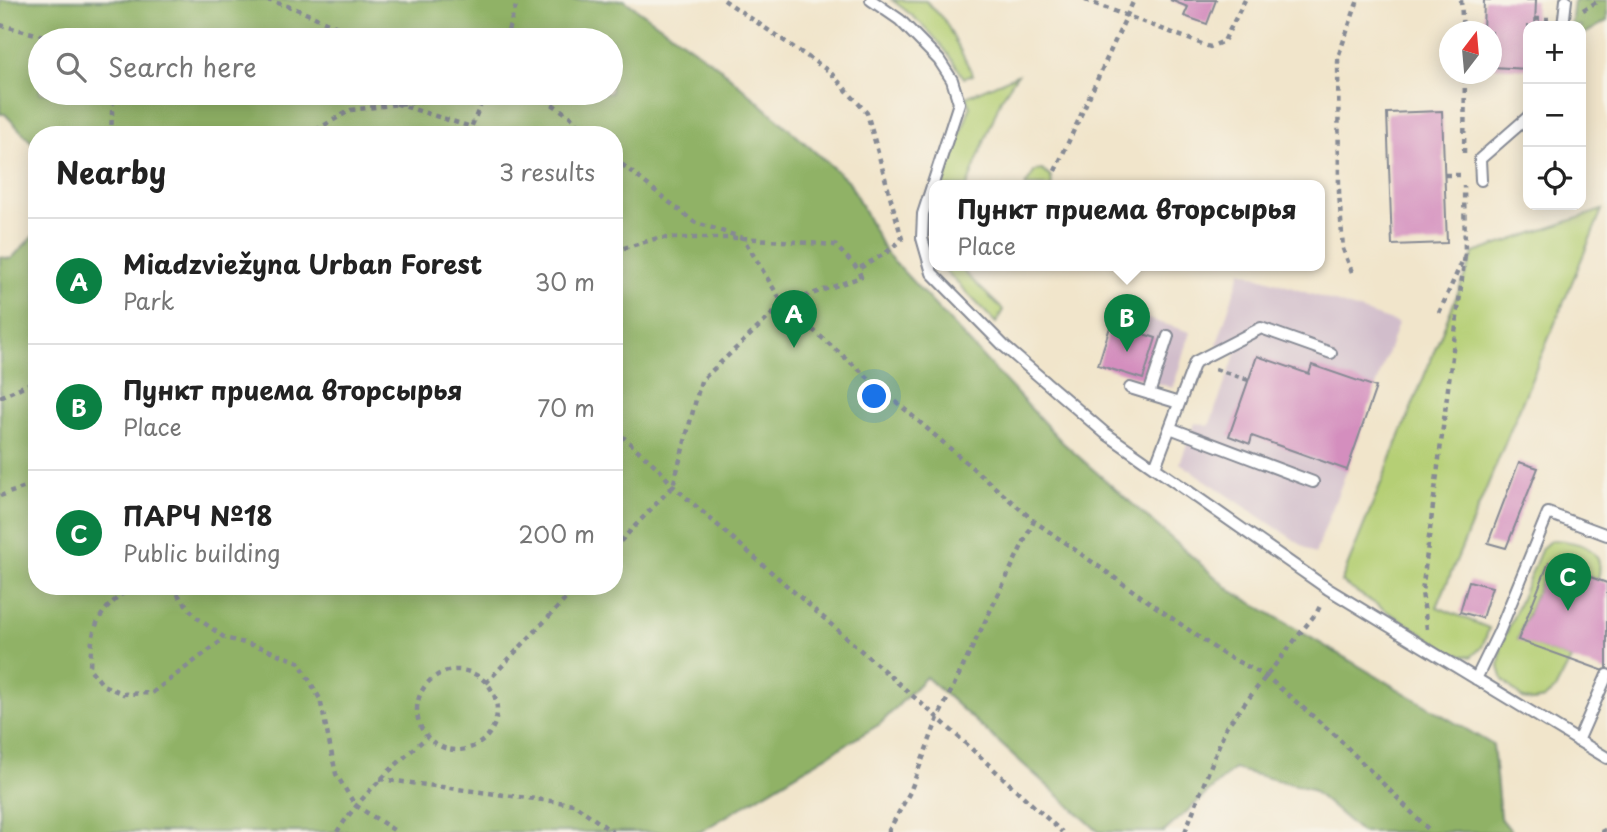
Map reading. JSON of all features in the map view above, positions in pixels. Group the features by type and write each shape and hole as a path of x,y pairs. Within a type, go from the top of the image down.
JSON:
{"lane":[{"path":"871,0 900,20 939,60 953,80 959,103 934,180"},
{"path":"1564,21 1566,0"},
{"path":"1481,180 1480,159 1523,121"},
{"path":"929,196 923,214 922,238 929,262"},
{"path":"931,271 1005,347 1105,433 1328,589 1607,758"},
{"path":"1154,467 1195,362 1261,328 1331,353"},
{"path":"1149,394 1168,336"},
{"path":"1130,388 1179,403"},
{"path":"1170,428 1313,482"},
{"path":"1476,679 1499,632 1548,513 1607,535"},
{"path":"1578,741 1607,675"}],"path":[{"path":"267,0 294,8 340,28"},
{"path":"509,28 518,0"},
{"path":"724,0 830,72 867,113 902,239 886,253 858,269"},
{"path":"1085,0 1210,47 1224,41 1245,0"},
{"path":"1055,171 1134,0"},
{"path":"1352,272 1343,249 1339,192 1338,57 1358,0"},
{"path":"1461,0 1462,21"},
{"path":"0,25 28,32"},
{"path":"1431,651 1422,592 1465,255 1465,84"},
{"path":"111,126 112,105"},
{"path":"323,126 351,110 382,105"},
{"path":"400,105 468,126"},
{"path":"471,126 480,105"},
{"path":"554,105 580,126"},
{"path":"623,165 694,222 743,238 783,304 1034,521 1223,654 1266,676 1335,735 1431,832"},
{"path":"1445,175 1464,175"},
{"path":"623,248 658,238 743,238 835,245 858,269 861,277 783,304 701,382 673,486 623,539"},
{"path":"1439,313 1465,255"},
{"path":"1195,362 1249,380"},
{"path":"0,397 28,384"},
{"path":"623,437 658,468 673,486 938,718 1062,832"},
{"path":"0,496 28,486"},
{"path":"888,832 910,792 938,718 1034,521"},
{"path":"1185,832 1226,727 1317,612 1328,589"},
{"path":"121,595 97,619 90,643 90,668 103,685 123,694 152,693 225,638"},
{"path":"178,595 196,617 225,638 260,647 299,662 320,699 336,774 355,805 397,832"},
{"path":"486,683 569,595"},
{"path":"458,670 471,673 486,683 492,689 498,715 486,739 475,747 450,750 437,746 427,737 420,726 418,700 433,678 444,672 458,670"},
{"path":"338,832 355,805 427,737"},
{"path":"380,779 574,804 612,832"},
{"path":"1601,832 1607,828"}],"shaded area":[{"path":"1241,271 1398,323 1315,554 1180,463 1195,423 1209,426 1237,351 1217,344"},
{"path":"1116,309 1190,332 1173,388 1098,365"}],"green space":[{"path":"0,0 624,0 719,67 849,182 886,253 1062,442 1230,590 1493,745 1500,817 1512,832 1361,832 1311,789 1234,769 1164,832 1099,832 926,677 880,724 700,832 0,832 0,257 11,259 28,241 28,595 623,595 623,126 28,126 28,138 5,114 0,114"},
{"path":"892,0 926,1 945,21 973,75 964,78 932,35"},
{"path":"1574,0 1607,0 1607,21 1586,33 1586,21 1572,21"},
{"path":"1017,75 1001,99 969,180 945,180 970,107 966,97"},
{"path":"1042,170 1051,180 1029,180 1035,171"},
{"path":"1602,210 1437,607 1489,628 1482,647 1471,657 1453,653 1341,582 1474,253"},
{"path":"946,271 963,271 1003,310 996,323"},
{"path":"1551,540 1579,544 1587,548 1598,559 1600,568 1598,579 1549,562 1518,639 1571,659 1556,688 1544,699 1533,701 1523,699 1503,680 1499,667 1501,646 1542,548"}],"building":[{"path":"1170,0 1216,0 1207,24 1184,16 1188,7"},
{"path":"1484,0 1536,0 1535,21 1523,21 1523,69 1502,68 1502,21 1483,21"},
{"path":"1442,111 1447,243 1392,245 1387,113"},
{"path":"1111,324 1156,338 1143,379 1098,365"},
{"path":"1257,356 1309,374 1312,365 1376,387 1347,470 1252,436 1250,444 1229,436"},
{"path":"1519,462 1538,468 1506,548 1488,543"},
{"path":"1549,562 1607,583 1607,672 1518,640"},
{"path":"1469,581 1492,587 1482,618 1460,612"}],"place":[{"name":"Miadzviežyna Urban Forest","path":"794,348"},
{"name":"Пункт приема вторсырья","path":"1127,352"},
{"name":"ПАРЧ №18","path":"1568,611"}]}
